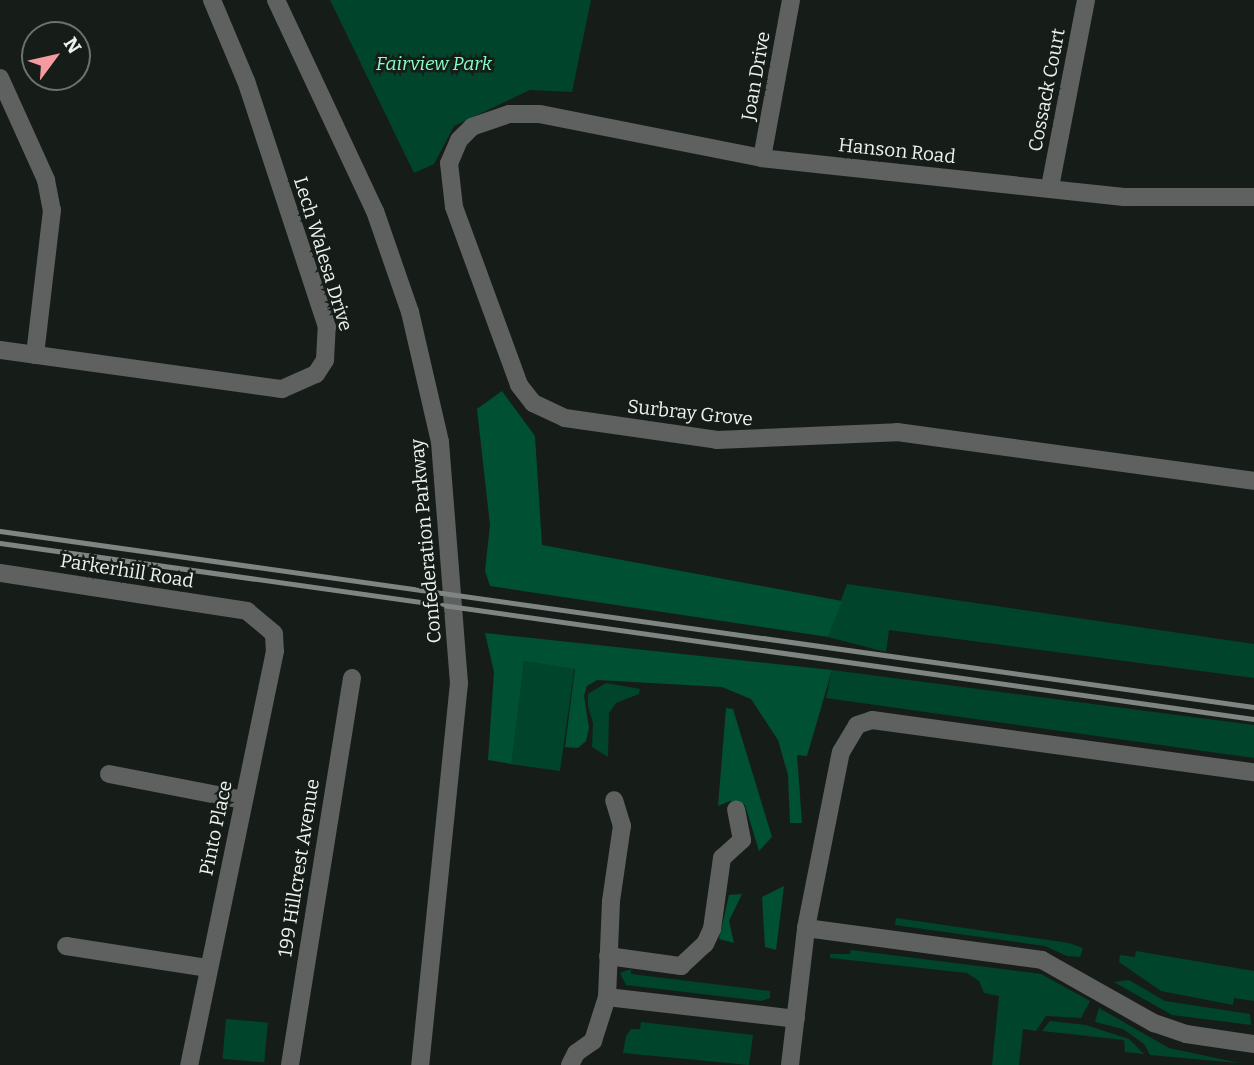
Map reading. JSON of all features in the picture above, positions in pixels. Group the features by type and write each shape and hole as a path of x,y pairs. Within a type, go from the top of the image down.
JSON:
{"street":[{"name":"Lech Walesa Drive","path":"0,350 282,389 316,374 326,360 327,327 246,81 212,0"},
{"name":"Confederation Parkway","path":"276,0 374,211 410,312 440,442 459,683 420,1065"},
{"name":"Joan Drive","path":"762,158 791,0"},
{"name":"Cossack Court","path":"1050,187 1086,0"},
{"path":"0,78 42,170 52,210 35,355"},
{"name":"Surbray Grove","path":"540,114 509,114 472,127 459,140 449,163 454,207 519,385 533,403 565,418 716,440 897,432 1254,481"},
{"name":"Hanson Road","path":"540,114 762,158 1174,200 1254,197"},
{"name":"Parkerhill Road","path":"0,573 247,611"},
{"name":"Pinto Place","path":"189,1065 275,651 274,634 247,611"},
{"name":"199 Hillcrest Avenue","path":"290,1065 352,678"},
{"path":"790,1065 806,928 841,752 857,725 872,720 1254,772"},
{"path":"109,774 243,800"},
{"path":"569,1065 576,1053 593,1041 607,997 608,956 622,826 614,800"},
{"path":"608,956 681,966 705,944 712,929 722,858 742,840 736,810"},
{"path":"806,928 1042,960 1154,1023 1186,1034 1254,1044"},
{"path":"66,946 208,968"},
{"path":"607,997 796,1018"}],"green space":[{"name":"Fairview Park","path":"330,0 591,0 572,92 530,90 454,126 434,164 414,173"},
{"path":"502,391 535,436 542,545 842,601 828,637 490,586 485,571 490,525 477,409"},
{"path":"847,584 1254,644 1254,678 889,630 886,652 828,637"},
{"path":"485,633 832,670 807,756 797,755 802,823 790,823 788,775 778,740 751,699 722,687 597,680 587,686 584,696 589,728 586,741 578,748 565,747 575,669 524,661 511,764 488,760 494,672"},
{"path":"524,661 575,668 560,771 510,764"},
{"path":"832,670 1254,725 1254,758 826,698"},
{"path":"606,683 640,689 639,694 616,703 609,713 608,757 592,747 593,723 588,706 588,694"},
{"path":"726,708 733,709 772,837 759,851 745,805 730,801 718,806"},
{"path":"784,886 776,950 765,947 762,897"},
{"path":"742,894 729,921 734,943 719,939 729,895"},
{"path":"896,918 1069,943 1083,948 1080,957 1067,956 1045,946 895,925"},
{"path":"851,950 1041,974 1090,1001 1081,1018 1046,1016 1036,1031 1023,1029 1019,1065 992,1065 999,996 984,993 979,981 967,973 830,958 830,954 850,954"},
{"path":"1136,951 1254,971 1254,1001 1234,998 1233,1005 1161,991 1119,962 1120,955 1135,957"},
{"path":"631,969 631,974 770,991 770,998 761,1001 626,985 620,973"},
{"path":"1129,980 1165,1001 1250,1014 1251,1025 1172,1015 1114,982"},
{"path":"1099,1008 1169,1048 1239,1063 1150,1055 1144,1044 1123,1029 1095,1022"},
{"path":"226,1019 268,1023 264,1063 223,1059"},
{"path":"1050,1021 1086,1025 1129,1039 1144,1054 1125,1052 1124,1040 1042,1031"},
{"path":"641,1022 753,1035 749,1065 623,1053 626,1036 631,1029 640,1029"}],"railway":[{"path":"0,531 1254,707"},
{"path":"0,543 1254,719"}]}
